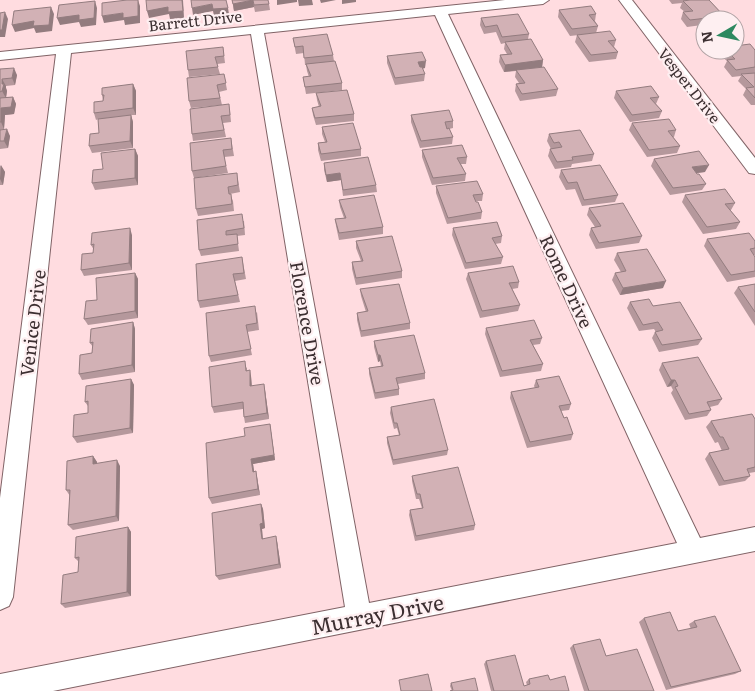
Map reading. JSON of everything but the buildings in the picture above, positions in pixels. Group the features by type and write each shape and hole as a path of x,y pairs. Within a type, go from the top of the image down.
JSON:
{"street":[{"name":"Barrett Drive","path":"0,56 543,0"},
{"name":"Vesper Drive","path":"625,0 755,170"},
{"name":"Rome Drive","path":"440,11 693,550"},
{"name":"Florence Drive","path":"257,30 359,616"},
{"name":"Venice Drive","path":"0,597 64,50"},
{"name":"Murray Drive","path":"0,688 755,538"}]}
